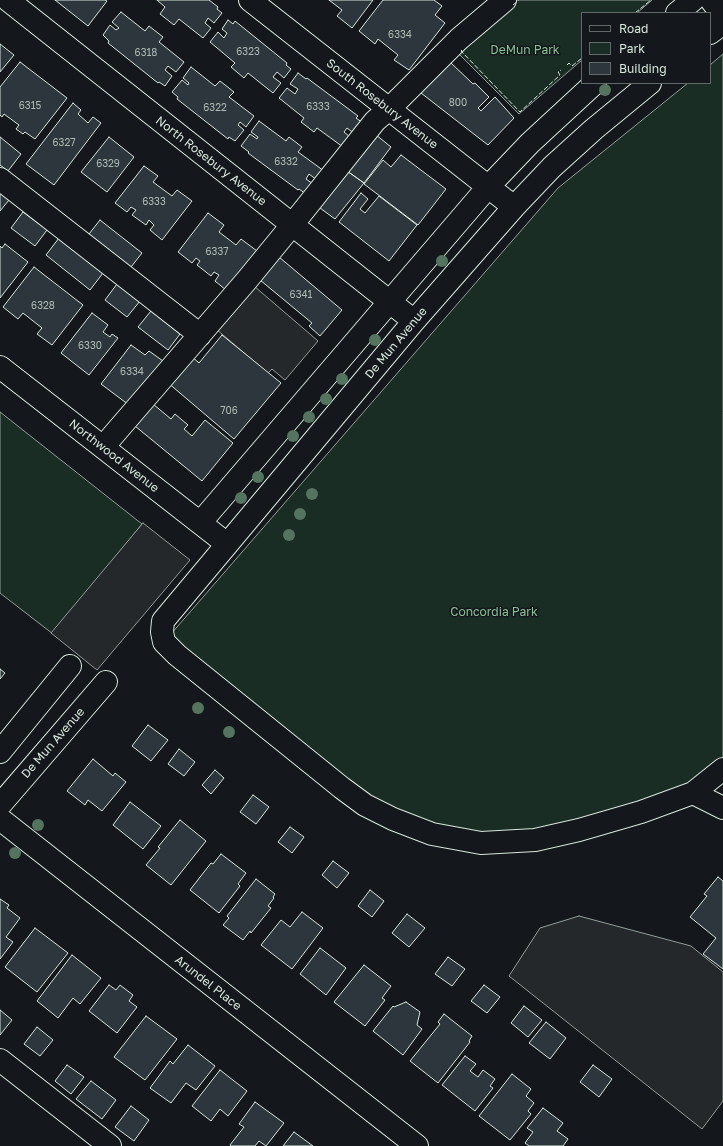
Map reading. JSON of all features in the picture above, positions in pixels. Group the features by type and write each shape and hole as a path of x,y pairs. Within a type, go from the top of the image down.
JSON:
{"street":[{"name":"North Rosebury Avenue","path":"8,0 414,321"},
{"name":"South Rosebury Avenue","path":"250,0 514,207"},
{"path":"679,12 693,0"},
{"path":"711,0 723,16"},
{"path":"103,447 200,335 292,225 375,121 389,109 496,2"},
{"path":"711,32 723,23"},
{"path":"200,523 488,186 530,143 594,84"},
{"name":"De Mun Avenue","path":"649,84 594,129 552,167 514,207 414,321 163,621 162,632 164,642 177,655 342,788 366,805 393,819 432,834 481,843 535,840 578,830 641,812 693,793"},
{"path":"0,178 200,335"},
{"name":"Northwood Avenue","path":"0,367 227,544"},
{"path":"0,752 70,666"},
{"name":"De Mun Avenue","path":"0,805 106,682"},
{"path":"723,769 693,793 723,808"},
{"name":"Arundel Place","path":"0,819 417,1146"},
{"path":"0,1060 110,1146"}],"green space":[{"name":"DeMun Park","path":"514,0 652,0 638,12 581,12 581,61 519,114 455,50"},
{"name":"Concordia Park","path":"723,54 723,769 712,777 535,840 393,819 164,642 558,188 687,84 711,84 711,64"},
{"path":"0,412 142,524 53,634 0,593"}],"shaded area":[{"path":"247,280 318,341 285,380 272,369 268,373 210,324"},
{"path":"143,523 190,560 97,670 51,633"},
{"path":"579,916 691,946 723,972 723,1101 702,1129 509,976 540,928"}],"building":[{"path":"55,0 105,0 107,1 88,26"},
{"path":"157,0 209,0 218,7 217,9 222,13 214,23 208,18 205,23 211,28 203,38 179,19 174,25 160,14 165,7"},
{"path":"329,0 373,0 352,28 337,16 342,10"},
{"path":"383,0 434,0 442,6 435,15 445,23 409,70 394,60 398,55 378,39 375,44 359,31"},
{"path":"121,12 145,31 149,26 163,37 159,42 184,62 176,72 168,66 165,70 172,76 165,86 159,82 158,83 108,43 109,41 103,35 110,25 116,30 119,28 112,22"},
{"path":"228,20 233,24 235,21 287,63 286,65 291,69 284,78 277,72 273,77 281,83 273,93 248,73 244,78 231,67 235,63 210,42 218,32 224,38 227,33 222,29"},
{"path":"0,44 14,55 0,72"},
{"path":"20,62 67,98 35,139 25,132 23,134 16,129 19,125 4,114 2,117 0,115 0,87"},
{"path":"450,62 489,97 478,108 481,111 495,97 514,118 488,145 421,93"},
{"path":"191,67 215,86 220,81 234,92 229,97 254,116 246,127 240,122 238,125 244,130 235,141 229,137 228,139 177,99 178,97 172,92 182,80 188,85 189,83 183,78"},
{"path":"298,73 358,116 356,118 363,123 355,134 347,128 344,132 350,137 343,147 317,128 314,132 301,122 304,118 279,98 287,88 295,94 298,89 290,84"},
{"path":"73,103 81,110 78,114 88,123 93,117 101,123 54,185 26,164"},
{"path":"259,121 286,141 289,137 302,147 298,152 324,171 317,180 309,174 306,179 313,184 306,194 299,189 298,190 248,153 249,152 241,146 250,134 257,139 258,137 251,132"},
{"path":"375,134 391,147 364,183 347,171"},
{"path":"0,137 21,154 8,171 0,165"},
{"path":"109,137 134,157 107,192 81,172"},
{"path":"401,155 446,189 418,225 364,184 383,160 391,167"},
{"path":"144,166 158,176 153,182 172,196 177,190 192,201 162,240 150,230 154,225 149,220 146,225 132,215 136,210 131,207 127,212 115,203"},
{"path":"347,171 364,183 335,219 320,208"},
{"path":"0,193 9,200 0,211"},
{"path":"361,193 368,199 360,209 365,213 379,196 417,225 389,261 339,222"},
{"path":"23,212 47,230 35,246 11,228"},
{"path":"208,213 224,225 219,232 236,245 241,239 257,251 226,290 215,281 219,275 214,272 211,276 197,265 200,261 196,258 192,263 178,252"},
{"path":"100,220 142,253 131,267 89,234"},
{"path":"59,238 103,273 90,290 46,255"},
{"path":"5,244 28,262 0,298 0,246 2,248"},
{"path":"279,257 342,310 320,336 309,326 312,323 260,280"},
{"path":"34,267 83,305 52,345 37,334 42,328 23,313 18,319 3,307"},
{"path":"117,284 140,301 127,317 105,300"},
{"path":"151,311 180,334 168,350 138,327"},
{"path":"92,313 108,325 103,332 110,337 112,334 118,338 89,375 61,353"},
{"path":"222,335 281,383 234,439 167,382 190,355 199,363"},
{"path":"131,345 145,355 149,351 163,361 129,405 101,384"},
{"path":"153,404 171,419 175,414 188,425 184,429 192,436 205,420 233,443 202,481 135,426"},
{"path":"0,669 5,673 0,679"},
{"path":"148,725 168,740 151,761 132,746"},
{"path":"179,749 195,762 184,776 168,764"},
{"path":"93,759 113,776 115,773 126,782 102,811 88,800 85,805 67,791"},
{"path":"215,770 224,778 211,794 202,785"},
{"path":"253,795 269,807 256,824 240,812"},
{"path":"130,802 161,826 143,849 113,825"},
{"path":"180,820 206,841 171,885 146,865 160,848 158,847"},
{"path":"290,827 304,837 292,853 278,842"},
{"path":"221,854 246,873 238,884 240,886 219,913 190,890 211,863 213,864"},
{"path":"333,861 349,873 337,888 322,875"},
{"path":"718,877 723,881 723,969 703,954 716,938 690,917 707,896 704,894"},
{"path":"256,879 275,894 268,906 271,908 251,933 250,931 243,940 223,925 229,918 227,916"},
{"path":"370,890 384,901 372,917 358,906"},
{"path":"0,899 9,905 7,908 20,918 6,937 13,942 0,959"},
{"path":"302,912 323,928 292,969 261,945 281,920 290,927"},
{"path":"407,914 425,928 409,947 392,933"},
{"path":"35,928 68,953 37,992 5,967"},
{"path":"320,948 346,968 326,995 300,974"},
{"path":"72,955 101,978 80,1004 73,998 58,1018 37,1001"},
{"path":"448,957 465,969 452,986 435,974"},
{"path":"364,965 391,986 382,998 385,1000 365,1026 334,1002"},
{"path":"109,985 116,990 120,985 133,995 129,1001 137,1007 117,1033 89,1011"},
{"path":"484,985 500,997 487,1013 471,1001"},
{"path":"406,1002 420,1012 417,1025 422,1029 403,1055 373,1031 393,1006 394,1007"},
{"path":"524,1006 542,1020 528,1037 511,1023"},
{"path":"0,1010 12,1020 0,1035"},
{"path":"444,1014 472,1036 469,1041 470,1042 438,1083 410,1061 440,1024 438,1022"},
{"path":"146,1016 177,1039 145,1080 114,1057"},
{"path":"546,1022 566,1038 550,1059 529,1043"},
{"path":"37,1027 53,1040 40,1056 24,1044"},
{"path":"188,1045 215,1066 196,1090 186,1083 171,1103 150,1088 170,1061 173,1064"},
{"path":"465,1056 476,1064 470,1071 478,1077 483,1070 495,1079 490,1086 493,1088 475,1111 442,1085"},
{"path":"67,1065 84,1077 71,1094 55,1081"},
{"path":"593,1065 612,1079 599,1097 580,1082"},
{"path":"220,1070 247,1091 228,1116 220,1109 211,1121 192,1106"},
{"path":"512,1074 531,1089 526,1096 534,1103 528,1111 531,1114 510,1140 479,1116"},
{"path":"91,1081 116,1100 102,1119 76,1099"},
{"path":"255,1102 284,1123 266,1146 259,1141 255,1146 231,1146 230,1145 244,1127 239,1124"},
{"path":"131,1106 149,1120 134,1141 115,1127"},
{"path":"543,1108 563,1123 557,1131 568,1139 563,1146 529,1146 525,1143 533,1132 527,1128"},
{"path":"294,1132 313,1146 283,1146"}],"fence":[{"path":"513,5 519,0"},
{"path":"636,12 651,0"},
{"path":"462,50 461,51 520,112 560,75 558,72 561,70"},
{"path":"567,65 569,63 572,66 581,59"}]}
